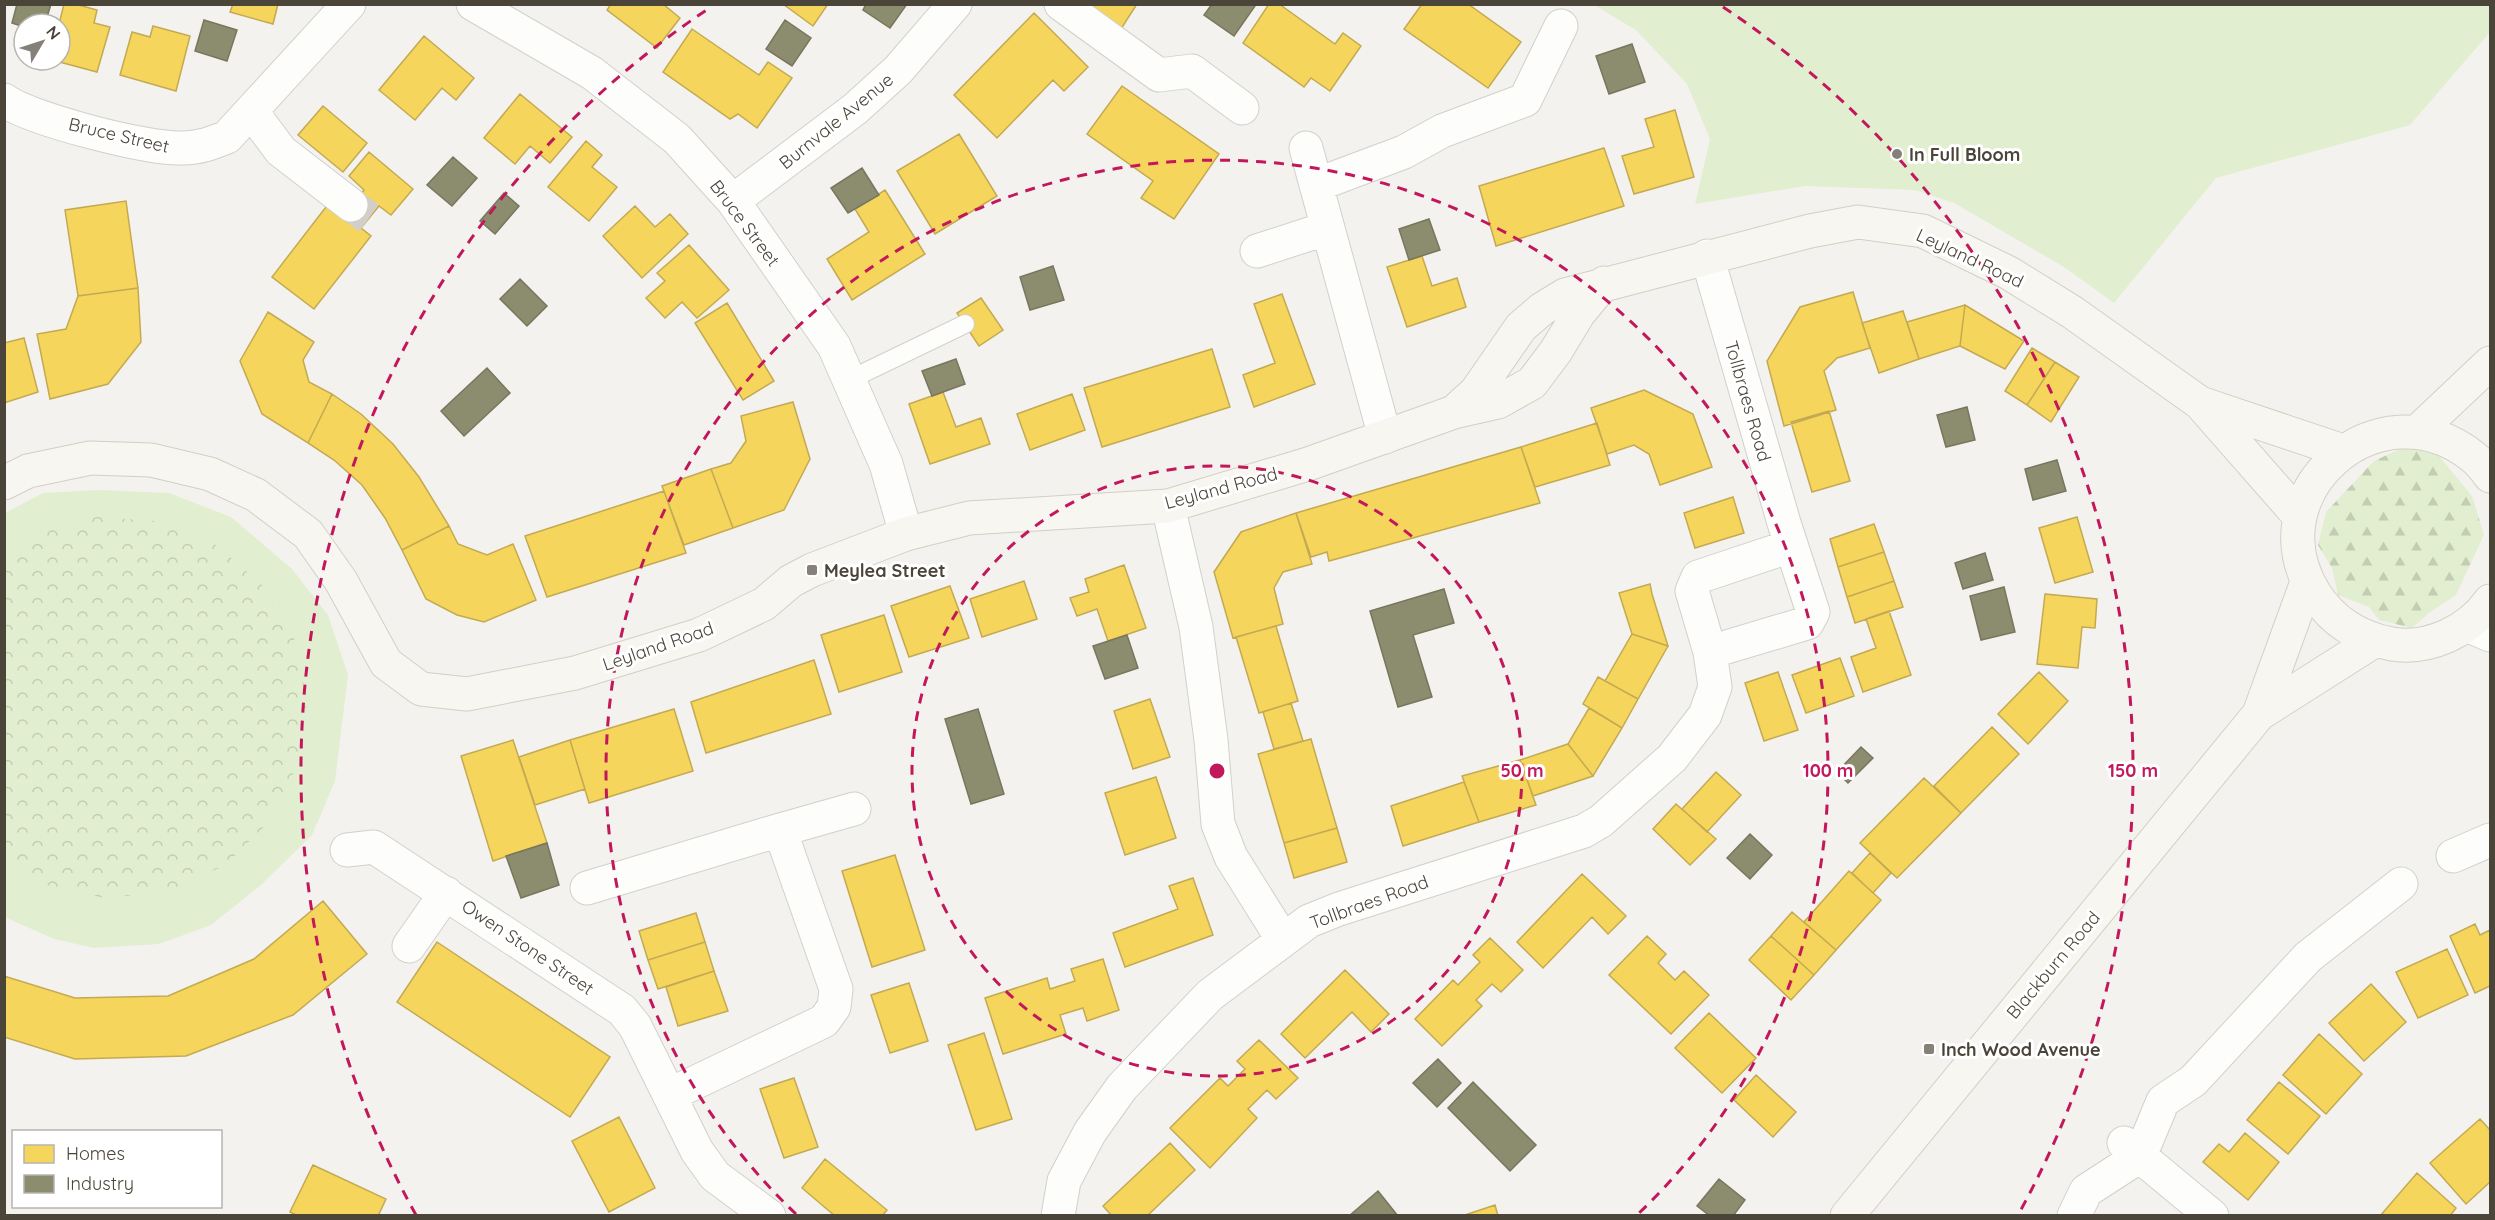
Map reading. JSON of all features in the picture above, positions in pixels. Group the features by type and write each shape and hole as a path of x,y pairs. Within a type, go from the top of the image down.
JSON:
{"street":[{"name":"Bruce Street","path":"7,110 137,143 180,149 205,146 227,136 349,4"},
{"name":"Bruce Street","path":"473,4 592,73 677,139 733,201 834,346 886,464 906,534"},
{"name":"Burnvale Avenue","path":"733,201 855,109 898,70 955,4"},
{"path":"1061,4 1159,75 1192,71 1242,108"},
{"path":"1316,185 1404,152 1442,131 1525,100 1561,26"},
{"path":"251,111 281,151 351,205"},
{"path":"1306,148 1385,437"},
{"name":"Leyland Road","path":"4,483 28,471 90,458 151,460 210,474 237,486 256,495 308,534 341,581 386,663 421,689 467,694 575,673 699,635 760,606 791,580 906,534 969,518 1168,506 1308,464 1454,412 1476,392 1521,327 1542,309 1565,295 1789,234 1858,222 1923,231 2008,273 2072,312 2200,403 2300,517"},
{"path":"1257,251 1328,228"},
{"name":"Tollbraes Road","path":"1707,256 1791,546 1813,612 1808,623 1710,652"},
{"path":"2417,432 2490,363"},
{"name":"Leyland Road","path":"2200,403 2343,451"},
{"path":"2490,476 2473,456 2447,440 2417,432 2380,435 2361,441 2343,451 2318,476 2308,492 2300,517 2299,557 2307,582 2324,608 2346,628 2374,641 2400,645 2420,644 2479,630 2483,611 2490,601"},
{"path":"1168,506 1196,627 1211,740 1218,824 1231,857 1283,940"},
{"name":"Tollbraes Road","path":"1058,1215 1064,1181 1090,1132 1122,1087 1210,995 1283,940 1309,921 1339,909 1584,831 1601,821 1672,758 1705,715 1715,687 1710,652 1692,591 1698,577 1791,546"},
{"name":"Blackburn Road","path":"2259,714 2307,582"},
{"name":"Blackburn Road","path":"1847,1215 2259,714 2374,641"},
{"path":"587,888 854,809"},
{"path":"669,1095 824,1021 834,1007 836,990 780,830"},
{"path":"2453,856 2490,840"},
{"name":"Owen Stone Street","path":"347,850 374,847 622,1010 635,1026 697,1151 715,1176 770,1215"},
{"path":"2074,1215 2086,1191 2132,1149 2163,1101 2193,1081 2308,957 2402,884"},
{"path":"409,946 446,893"},
{"path":"2132,1149 2212,1215"}],"lane":[{"path":"849,380 965,324"}],"green space":[{"path":"2490,4 2490,32 2410,125 2216,178 2114,303 2064,267 1954,203 1915,190 1805,186 1695,204 1710,139 1687,84 1636,30 1594,5"},
{"path":"2413,443 2439,456 2472,496 2484,535 2456,595 2429,613 2412,628 2379,620 2369,607 2338,595 2332,568 2318,545 2326,512 2374,461"},
{"path":"99,490 169,493 231,517 292,569 328,615 348,675 335,781 312,835 261,885 211,925 159,944 94,948 54,939 5,917 5,513 43,493"},
{"path":"97,517 158,521 216,545 262,585 294,638 307,701 298,764 270,821 225,865 167,892 104,898 42,884 5,860 5,555 37,533"}],"building: Homes":[{"path":"64,4 75,4 97,10 94,23 110,27 97,72 72,65 72,12 62,12"},
{"path":"233,4 278,4 273,24 230,12"},
{"path":"611,4 663,4 680,18 657,48 607,10"},
{"path":"783,4 828,4 813,26"},
{"path":"1085,4 1137,4 1121,29"},
{"path":"1269,4 1279,4 1335,44 1343,33 1361,46 1330,91 1311,78 1304,87 1243,43"},
{"path":"1422,4 1468,4 1521,42 1488,88 1404,29"},
{"path":"1034,13 1088,67 1064,91 1053,80 997,138 954,95"},
{"path":"153,26 190,36 176,91 120,75 132,32 150,37"},
{"path":"692,29 759,75 768,62 792,78 757,128 738,114 730,119 663,72"},
{"path":"424,36 474,78 456,100 442,88 415,120 379,90"},
{"path":"1122,86 1219,154 1174,219 1141,198 1153,181 1087,134"},
{"path":"520,94 572,137 550,163 530,146 515,164 484,138"},
{"path":"323,106 367,143 343,172 298,135"},
{"path":"1675,110 1694,177 1634,194 1622,156 1654,147 1645,119"},
{"path":"959,134 997,196 935,234 897,171"},
{"path":"586,141 602,155 592,167 617,187 589,221 548,187"},
{"path":"1604,148 1624,206 1496,246 1479,186"},
{"path":"369,152 413,189 391,215 379,206 361,228 344,214 364,190 349,176"},
{"path":"885,190 925,254 852,300 827,259 869,232 855,209"},
{"path":"126,201 138,288 78,296 65,210"},
{"path":"329,203 371,236 314,309 272,277"},
{"path":"635,206 655,227 670,214 688,234 642,278 603,236"},
{"path":"689,245 729,290 697,318 682,302 665,318 646,298 665,281 657,273"},
{"path":"1422,256 1432,286 1457,278 1466,307 1407,327 1387,267"},
{"path":"138,288 141,342 108,384 50,399 37,334 66,329 78,296"},
{"path":"1853,292 1870,348 1837,358 1824,371 1836,410 1784,426 1767,361 1800,307"},
{"path":"1282,294 1315,384 1254,407 1243,375 1275,363 1254,304"},
{"path":"981,298 1003,330 979,346 957,313"},
{"path":"727,303 774,381 743,400 695,323"},
{"path":"1965,305 2024,341 2005,369 1960,346"},
{"path":"1965,305 1960,346 1919,359 1907,322"},
{"path":"1903,311 1919,359 1879,373 1862,323"},
{"path":"268,312 314,342 303,360 309,382 332,394 308,443 262,414 240,361"},
{"path":"24,338 38,392 4,403 4,343"},
{"path":"2032,348 2055,362 2027,405 2005,391"},
{"path":"1212,349 1230,407 1102,447 1084,388"},
{"path":"2055,362 2079,377 2051,422 2027,405"},
{"path":"1644,390 1693,414 1712,467 1660,485 1649,454 1634,445 1607,454 1591,408"},
{"path":"943,392 956,427 981,418 990,444 930,464 909,404"},
{"path":"332,394 361,414 393,444 419,477 449,526 402,550 385,518 362,485 334,460 308,443"},
{"path":"1072,394 1085,430 1030,450 1017,414"},
{"path":"793,402 810,459 784,510 733,528 711,469 731,463 746,441 741,416"},
{"path":"1829,411 1850,481 1812,492 1791,422"},
{"path":"1597,423 1610,465 1535,487 1521,447"},
{"path":"1521,447 1540,503 1329,561 1327,552 1311,557 1296,513"},
{"path":"711,469 733,528 684,545 662,486"},
{"path":"664,491 686,553 547,597 525,536"},
{"path":"1733,497 1744,533 1695,548 1684,513"},
{"path":"1296,513 1312,564 1283,572 1274,588 1283,624 1233,638 1214,572 1241,532"},
{"path":"2077,517 2093,572 2055,583 2039,528"},
{"path":"1874,524 1884,552 1838,567 1830,539"},
{"path":"449,526 458,544 487,555 513,544 536,600 484,622 457,615 426,599 402,550"},
{"path":"1884,552 1894,581 1847,597 1838,567"},
{"path":"1124,565 1146,628 1108,641 1097,609 1077,616 1070,598 1089,592 1085,579"},
{"path":"1024,581 1037,619 982,637 970,599"},
{"path":"1894,581 1903,607 1855,623 1847,597"},
{"path":"1650,584 1668,646 1632,634 1619,593"},
{"path":"950,586 969,638 909,657 891,606"},
{"path":"2045,594 2097,599 2095,628 2082,627 2078,668 2037,664"},
{"path":"1889,611 1911,675 1863,692 1851,657 1876,648 1866,619"},
{"path":"884,615 902,672 839,692 821,635"},
{"path":"1276,626 1298,701 1259,713 1236,637"},
{"path":"1632,634 1668,646 1638,699 1605,681"},
{"path":"1840,658 1854,696 1806,713 1792,675"},
{"path":"814,660 831,714 706,753 691,702"},
{"path":"1778,672 1798,730 1764,741 1745,683"},
{"path":"2039,672 2068,701 2028,744 1998,714"},
{"path":"1598,677 1638,699 1622,728 1583,704"},
{"path":"1150,699 1170,757 1133,769 1114,711"},
{"path":"1291,703 1303,741 1274,749 1263,712"},
{"path":"1589,708 1622,728 1593,776 1568,744"},
{"path":"674,709 693,771 589,803 570,740"},
{"path":"1992,727 2019,754 1961,813 1934,786"},
{"path":"1311,739 1337,828 1284,843 1258,754"},
{"path":"513,740 547,843 493,861 461,756"},
{"path":"570,740 585,789 535,805 519,757"},
{"path":"1568,744 1593,776 1533,796 1520,760"},
{"path":"1520,760 1536,805 1479,822 1462,776"},
{"path":"1716,772 1741,795 1707,832 1682,809"},
{"path":"1156,777 1176,838 1125,855 1105,793"},
{"path":"1924,778 1961,813 1897,878 1860,843"},
{"path":"1464,782 1479,822 1403,846 1391,806"},
{"path":"1676,804 1716,839 1690,865 1653,829"},
{"path":"1337,828 1347,862 1294,878 1284,843"},
{"path":"1870,853 1891,873 1873,893 1852,873"},
{"path":"895,855 925,950 872,967 842,871"},
{"path":"1849,871 1881,900 1836,950 1804,922"},
{"path":"1582,874 1626,916 1608,934 1592,917 1543,968 1517,942"},
{"path":"1193,878 1213,935 1125,967 1113,933 1178,909 1169,886"},
{"path":"323,901 367,954 293,1015 186,1056 75,1059 4,1037 4,976 75,998 168,996 254,959"},
{"path":"1792,912 1836,950 1814,975 1771,936"},
{"path":"696,913 705,942 648,960 639,931"},
{"path":"2475,924 2480,935 2490,930 2490,986 2475,993 2450,936"},
{"path":"1647,936 1666,954 1658,963 1675,980 1684,971 1709,995 1671,1034 1609,975"},
{"path":"1771,936 1814,975 1791,1000 1749,960"},
{"path":"1490,938 1523,970 1501,992 1492,984 1476,1000 1482,1006 1442,1046 1415,1019 1453,980 1458,985 1480,962 1473,955"},
{"path":"437,942 610,1057 570,1117 397,1002"},
{"path":"705,942 714,971 658,989 648,960"},
{"path":"2447,949 2468,995 2418,1018 2396,972"},
{"path":"1103,959 1119,1010 1087,1021 1083,1008 1060,1015 1066,1034 1003,1054 985,998 1047,978 1050,989 1075,981 1071,969"},
{"path":"1345,970 1389,1014 1371,1032 1352,1012 1305,1058 1281,1034"},
{"path":"714,971 728,1011 678,1026 666,987"},
{"path":"909,983 928,1041 890,1053 871,995"},
{"path":"2371,984 2406,1022 2364,1061 2329,1023"},
{"path":"1709,1013 1756,1058 1722,1093 1675,1048"},
{"path":"984,1033 1012,1119 976,1130 948,1045"},
{"path":"2319,1034 2362,1074 2326,1114 2283,1075"},
{"path":"1259,1040 1298,1078 1276,1099 1267,1090 1248,1109 1257,1118 1210,1168 1170,1128 1220,1078 1228,1086 1245,1069 1237,1061"},
{"path":"1756,1075 1796,1112 1773,1137 1734,1100"},
{"path":"794,1078 818,1147 784,1158 760,1089"},
{"path":"2279,1082 2320,1116 2288,1154 2247,1120"},
{"path":"619,1117 655,1188 609,1212 572,1141"},
{"path":"2480,1119 2490,1130 2490,1182 2466,1204 2430,1163"},
{"path":"2245,1133 2279,1162 2248,1200 2203,1162 2219,1144 2229,1152"},
{"path":"1170,1143 1195,1170 1147,1216 1112,1216 1103,1206"},
{"path":"825,1159 887,1210 882,1216 835,1216 802,1188"},
{"path":"313,1165 386,1199 378,1216 298,1216 290,1212"},
{"path":"2417,1173 2456,1208 2450,1216 2380,1216"},
{"path":"1495,1205 1498,1216 1462,1216"}],"building: Industry":[{"path":"17,4 51,4 49,12 15,12"},
{"path":"866,4 907,4 890,28 863,10"},
{"path":"1212,4 1252,4 1255,6 1234,36 1204,15"},
{"path":"204,20 237,30 227,61 195,51"},
{"path":"785,20 811,38 792,66 766,49"},
{"path":"1632,44 1645,82 1609,94 1596,56"},
{"path":"453,157 477,178 452,206 427,185"},
{"path":"862,168 879,195 848,213 831,188"},
{"path":"504,193 519,206 495,234 480,221"},
{"path":"1429,219 1440,250 1409,260 1399,229"},
{"path":"1053,266 1064,300 1030,310 1020,277"},
{"path":"520,279 547,306 527,326 500,299"},
{"path":"956,359 965,384 932,396 922,371"},
{"path":"487,368 510,393 464,436 441,411"},
{"path":"1967,407 1975,440 1946,447 1937,415"},
{"path":"2057,460 2066,491 2033,500 2025,469"},
{"path":"1985,553 1993,580 1963,589 1955,563"},
{"path":"2004,587 2015,632 1981,640 1970,596"},
{"path":"1444,589 1454,623 1413,635 1432,697 1398,707 1370,611"},
{"path":"1127,635 1138,668 1105,679 1093,646"},
{"path":"978,709 1004,794 971,804 945,719"},
{"path":"1861,747 1873,758 1848,783 1837,772"},
{"path":"1750,834 1772,855 1750,879 1727,858"},
{"path":"547,843 559,885 521,898 506,856"},
{"path":"1438,1059 1461,1083 1437,1107 1413,1083"},
{"path":"1473,1082 1536,1145 1510,1171 1448,1108"},
{"path":"1719,1179 1745,1200 1733,1216 1710,1216 1697,1206"},
{"path":"1378,1191 1398,1216 1349,1216"}],"tunnel":[{"path":"351,205 369,218"}],"place":[{"name":"In Full Bloom","path":"1897,154"},
{"name":"Meylea Street","path":"812,570"},
{"name":"Inch Wood Avenue","path":"1929,1049"}]}
